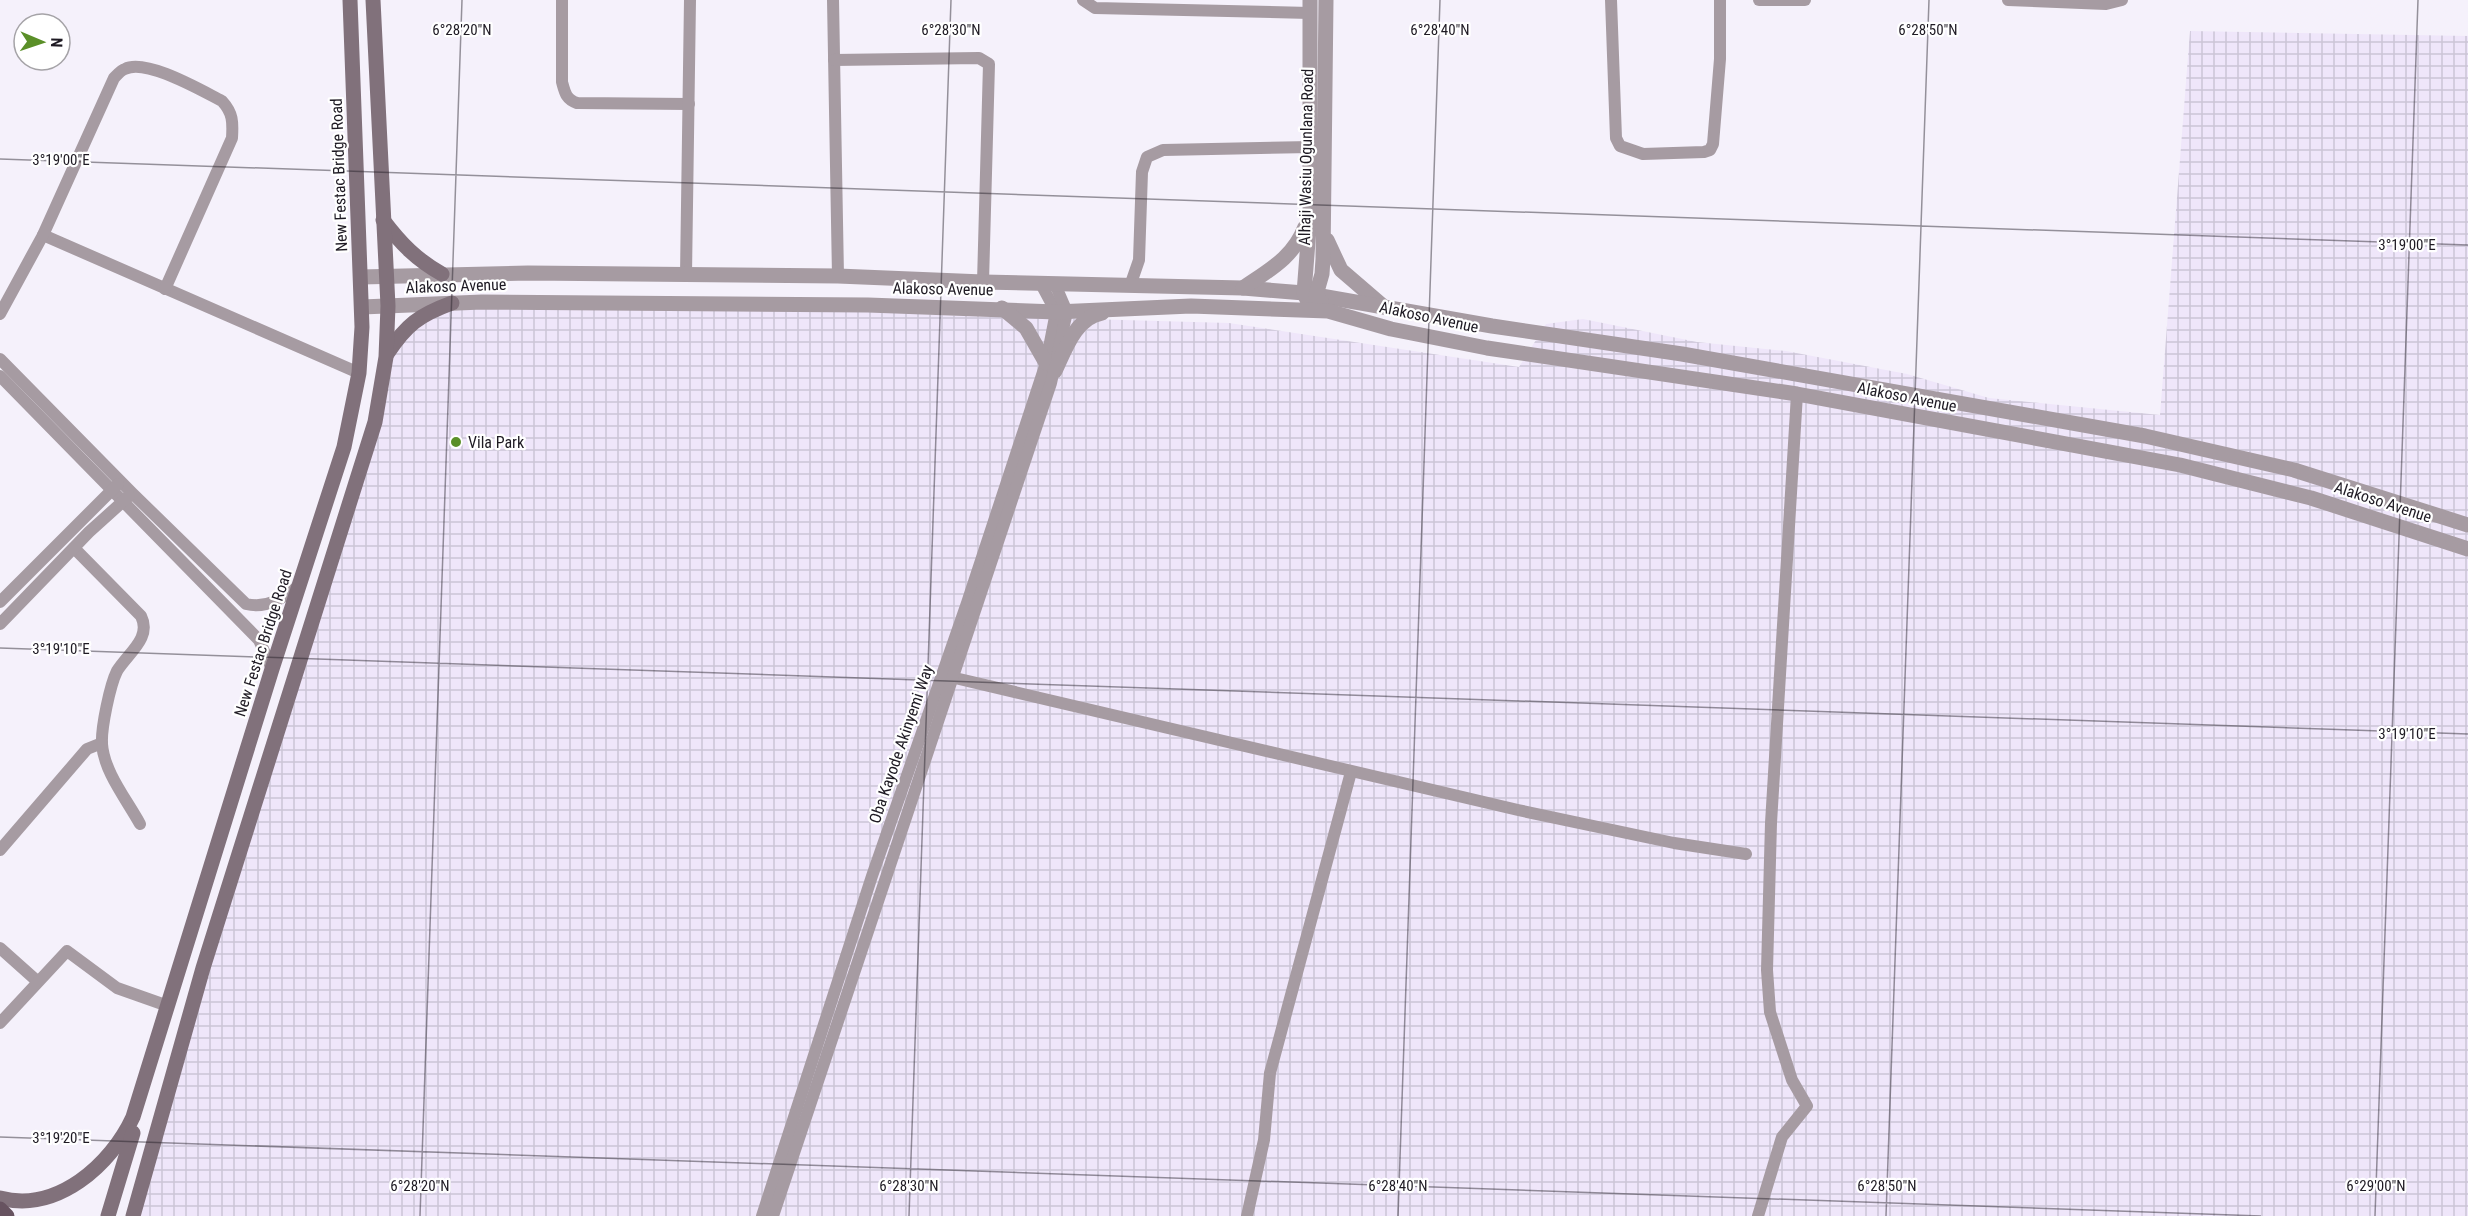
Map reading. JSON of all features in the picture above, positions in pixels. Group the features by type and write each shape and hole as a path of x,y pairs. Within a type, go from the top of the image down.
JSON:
{"main road":[{"name":"New Festac Bridge Road","path":"0,1198 23,1200 45,1197 89,1176 105,1160 126,1132 133,1117 272,669 344,447 359,373 362,307 350,0"},
{"path":"133,1216 176,1060 218,921 363,467 375,422 386,357 388,306 373,0"},
{"path":"383,219 401,245 421,262 442,274"},
{"path":"386,357 402,331 424,313 452,303"},
{"path":"108,1216 126,1153 146,1101 198,933 197,914"},
{"path":"123,1216 206,936 218,921"},
{"path":"0,1209 7,1216"}],"street":[{"path":"562,0 562,82 565,94 570,100 577,103 689,104"},
{"path":"686,275 690,0"},
{"path":"833,0 838,276"},
{"path":"1083,0 1095,8 1310,6"},
{"name":"Alhaji Wasiu Ogunlana Road","path":"1310,294 1322,274 1326,0"},
{"path":"1611,0 1616,138 1620,146 1642,154 1710,150 1713,144 1720,59 1720,0"},
{"path":"1759,0 1805,0"},
{"path":"2008,0 2106,4 2122,0"},
{"name":"Alhaji Wasiu Ogunlana Road","path":"1310,6 1310,294"},
{"path":"834,60 979,58 989,64 983,282"},
{"path":"0,314 43,235 114,78 126,68 143,67 157,71 222,101 230,109 234,121 232,138 165,289"},
{"path":"1130,286 1138,260 1142,172 1147,157 1163,150 1311,147"},
{"path":"1243,288 1289,254 1310,216"},
{"path":"1323,224 1329,250 1341,270 1384,307"},
{"path":"43,235 359,373"},
{"name":"Alakoso Avenue","path":"361,277 442,274 838,276 1243,288 1310,294 1492,326 1682,354 2145,436 2294,470 2468,525"},
{"path":"1048,284 1062,312"},
{"path":"1310,294 1320,311"},
{"name":"Alakoso Avenue","path":"362,307 452,303 1002,308 1062,312 1137,308 1249,307 1320,311 1392,329 1487,348 1797,394 2180,465 2311,498 2468,549"},
{"path":"1002,308 1026,328 1050,367 1071,337 1093,314 1137,308"},
{"name":"Oba Kayode Akinyemi Way","path":"773,1216 955,678 1050,367 1062,312"},
{"path":"0,359 259,640 272,669"},
{"name":"Oba Kayode Akinyemi Way","path":"762,1216 869,885 1050,367"},
{"path":"0,376 117,485"},
{"path":"1758,1216 1782,1137 1807,1106 1792,1080 1770,1012 1767,970 1771,823 1797,394"},
{"path":"0,602 117,485"},
{"path":"128,497 246,604 258,607 273,603 301,584"},
{"path":"0,624 74,548 128,497"},
{"path":"2441,540 2444,518"},
{"path":"74,548 141,616 146,625 144,635 116,673 102,743 108,766 140,824"},
{"path":"955,678 1593,827 1746,854"},
{"path":"0,850 87,749 102,743"},
{"path":"1247,1216 1259,1170 1269,1082 1277,1045 1351,772"},
{"path":"0,948 37,981"},
{"path":"0,1023 67,951 117,988 168,1006"}],"shaded area":[{"path":"2190,31 2468,36 2468,1216 132,1216 143,1152 343,546 390,339 434,301 719,304 940,315 1229,323 1519,367 1546,324 1583,319 1697,342 1786,351 1907,374 1989,398 2160,415"}],"place":[{"name":"Vila Park","path":"456,442"}]}
